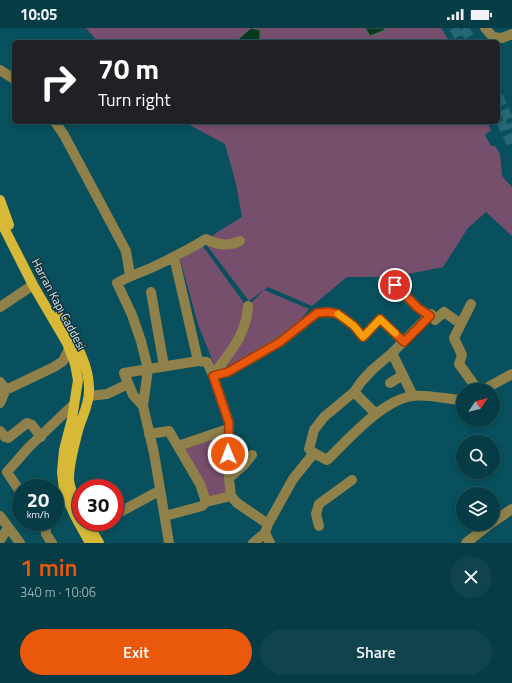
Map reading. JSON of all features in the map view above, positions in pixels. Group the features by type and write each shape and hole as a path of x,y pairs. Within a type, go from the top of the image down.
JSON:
{"main road":[{"name":"Harran Kapı Caddesi","path":"0,200 10,230 82,357 86,367 89,396 86,411 80,426 69,478 72,484"},
{"name":"Harran Kapı Caddesi","path":"0,218 33,285 70,349 75,364 78,380 64,450 62,472 64,491 75,516 91,542"},
{"name":"Harran Kapı Caddesi","path":"89,531 91,542"}],"street":[{"path":"485,28 493,37 502,38 512,34"},
{"path":"0,70 12,78"},
{"path":"56,124 64,135 126,251 130,275"},
{"path":"169,543 143,406 148,369 139,334 117,283 130,275 174,257 206,239 215,244 232,244 240,241"},
{"path":"174,257 198,361"},
{"path":"0,307 33,285"},
{"path":"395,285 418,308 430,316 431,314 435,320 444,312 461,324"},
{"path":"151,292 164,366"},
{"path":"471,304 454,338 462,355 459,364 473,383"},
{"path":"213,376 239,340 247,317 248,306"},
{"path":"213,376 228,372 280,342 317,313 328,312 338,314 354,326 363,337 380,319 404,342"},
{"path":"430,316 404,342 372,370 354,392 335,406 316,426 309,449 327,460 376,414 384,408 404,398 413,396 456,400"},
{"path":"0,403 3,385 54,367 63,361 70,349"},
{"path":"392,353 413,396"},
{"path":"143,406 133,395 124,373 198,361 207,362 229,423 228,478 232,496 237,503 266,528 270,543"},
{"path":"496,383 512,374"},
{"path":"390,383 403,375"},
{"path":"89,396 107,394 128,384"},
{"path":"354,392 376,414"},
{"path":"12,480 7,472 74,404"},
{"path":"0,431 4,437 8,438 27,423 32,425 41,437"},
{"path":"178,446 228,429"},
{"path":"149,434 169,431 200,484 206,502"},
{"path":"253,543 266,528 293,479 314,453"},
{"path":"228,478 244,465 252,456"},
{"path":"319,526 316,514 319,504 352,480"},
{"path":"124,510 160,491"},
{"path":"165,516 202,506 206,502 232,496"},
{"path":"500,517 512,509"},
{"path":"0,516 20,543"},
{"path":"0,540 8,528"},
{"path":"46,531 52,543"},
{"path":"466,543 481,531"}],"shaded area":[{"path":"86,28 441,28 449,40 96,40"},
{"path":"251,28 260,30 260,40 237,40"},
{"path":"365,28 384,28 385,30 370,36"},
{"path":"188,124 488,124 491,130 485,135 491,146 495,146 500,154 502,176 512,187 512,236 486,212 468,228 443,267 394,277 347,277 312,306 268,287 249,301 205,243 216,233 242,217 236,184 225,144"},
{"path":"202,245 247,307 264,290 309,309 296,326 227,369 215,367 198,324 180,259"},
{"path":"224,431 226,493 208,498 180,446"}],"tunnel":[{"path":"454,28 461,40"},
{"path":"464,28 471,40"},
{"path":"500,101 512,128"},
{"path":"501,121 512,145"}],"slow traffic":[{"path":"338,314 354,326 363,337 380,319 395,333"}],"route":[{"path":"228,454 229,423 213,376 228,372 280,342 317,313 328,312 338,314 354,326 363,337 380,319 404,342 430,316 418,308 395,285"}]}
